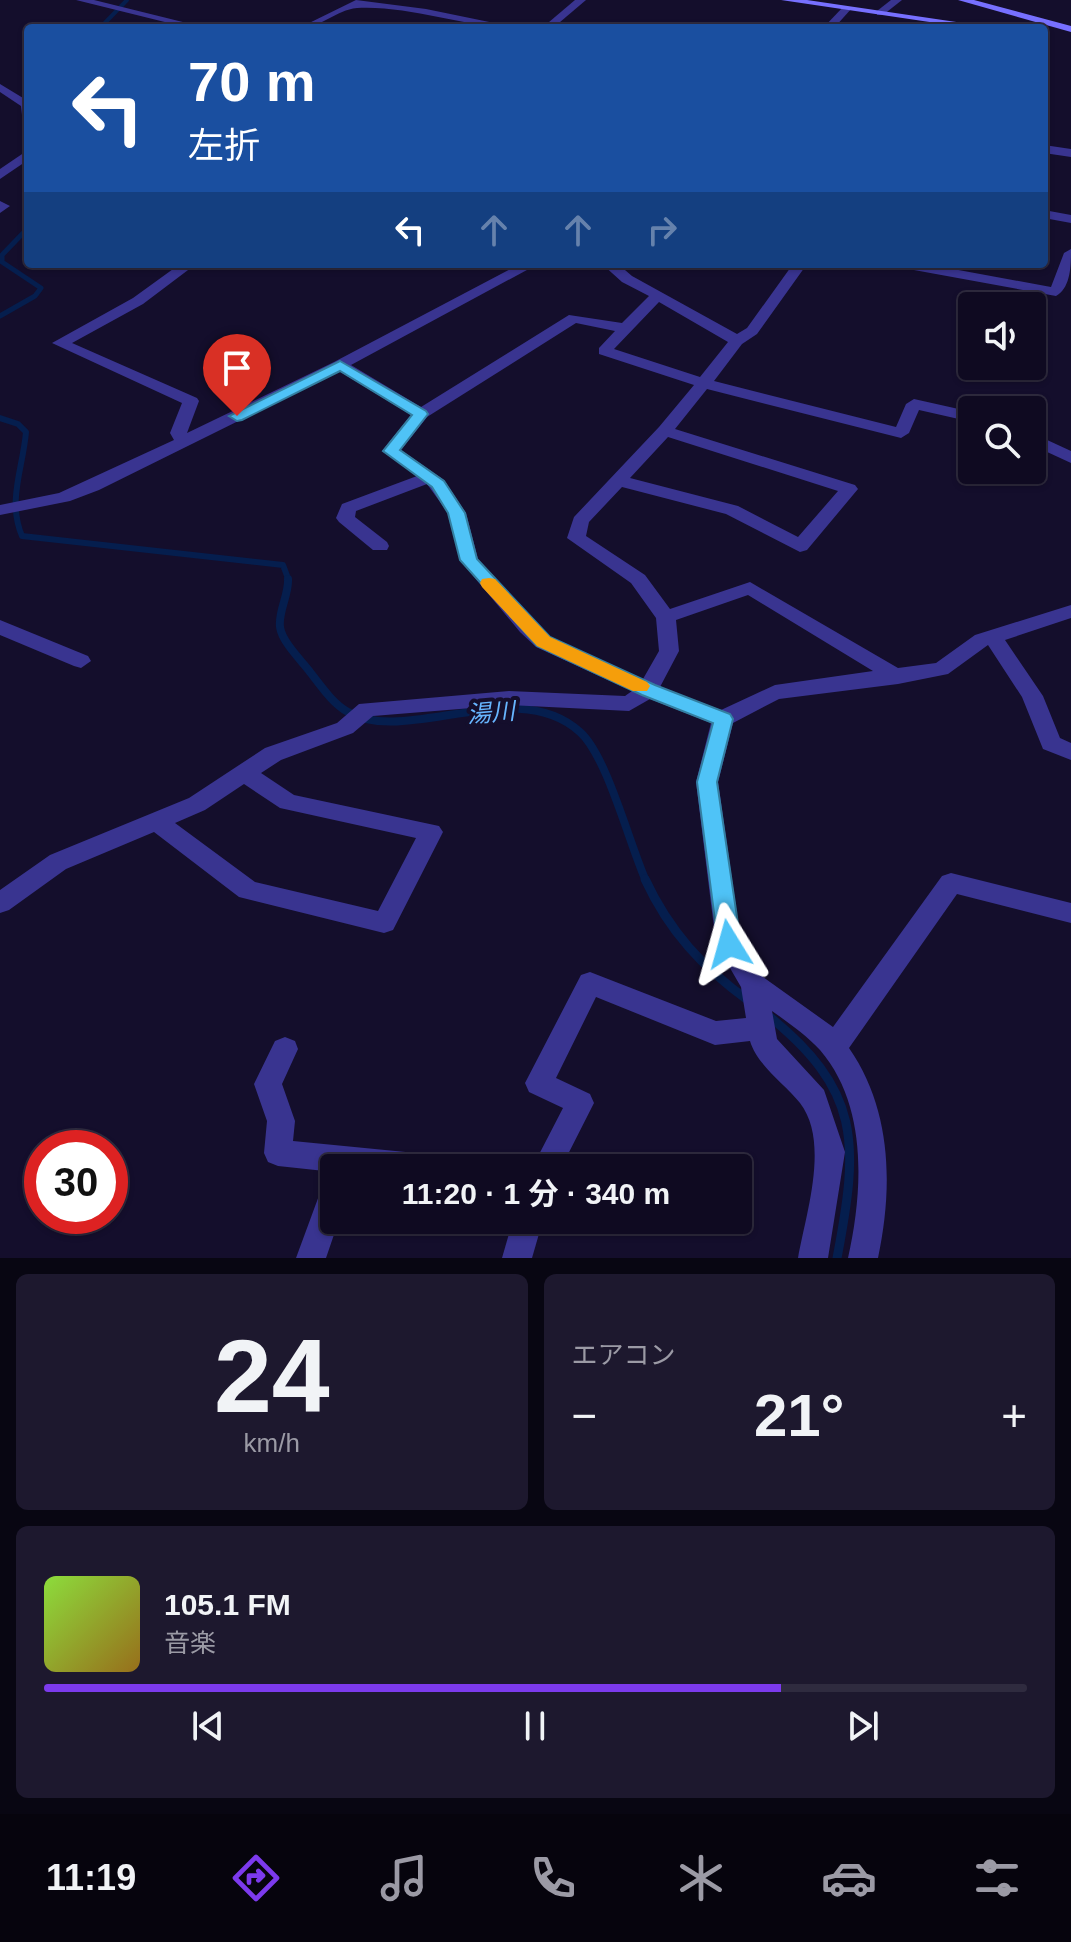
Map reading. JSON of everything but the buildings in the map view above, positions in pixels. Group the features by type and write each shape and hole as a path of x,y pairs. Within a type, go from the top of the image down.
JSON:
{"street":[{"path":"81,0 185,24"},
{"path":"121,9 137,0"},
{"path":"313,24 364,0"},
{"path":"552,24 581,0"},
{"path":"786,0 960,24"},
{"path":"880,13 897,0"},
{"path":"963,0 1071,29"},
{"path":"353,5 426,12 491,24"},
{"path":"832,24 847,8"},
{"path":"1048,35 1071,38"},
{"path":"0,87 24,104"},
{"path":"1048,150 1071,153"},
{"path":"0,175 24,157"},
{"path":"1048,215 1071,219"},
{"path":"925,268 1056,292 1071,253"},
{"path":"183,268 138,301 60,343 191,401 179,425 178,433 185,442"},
{"path":"0,510 64,497 185,442 523,268"},
{"path":"614,268 627,279 737,341"},
{"path":"0,903 58,862 197,804 273,754 345,728 367,709 509,698 629,704 648,690 669,651 666,617 638,579 576,538 580,521 665,431 737,341 752,331 797,268"},
{"path":"658,295 604,351 704,383 901,433 914,404 958,414"},
{"path":"624,328 588,318 574,318 421,414 391,451 438,484 457,513 469,560 543,642 648,690 723,719"},
{"path":"340,365 421,414"},
{"path":"620,481 732,510 800,546 849,489 665,431"},
{"path":"1046,445 1071,458"},
{"path":"380,546 345,518 348,508 429,477"},
{"path":"666,617 750,588 898,677"},
{"path":"813,1258 831,1152 814,1099 764,1044 754,985 729,944 707,782 723,719 775,692 941,669 982,640 1071,611"},
{"path":"0,627 81,661"},
{"path":"993,637 1032,696 1051,743 1071,752"},
{"path":"158,822 248,890 384,923 431,832 288,802 246,774"},
{"path":"834,1047 951,883 1071,913"},
{"path":"553,1154 580,1103 539,1083 590,983 715,1033 761,1028"},
{"path":"754,985 817,1029 834,1047 861,1096 870,1136 873,1174 863,1258"},
{"path":"285,1049 268,1084 281,1121 278,1153 320,1160"},
{"path":"311,1258 320,1232"},
{"path":"517,1258 524,1234"}],"waterway":[{"name":"湯川","path":"104,24 127,0"},
{"name":"湯川","path":"0,316 35,296 41,288 2,262 2,255 24,232"},
{"name":"湯川","path":"0,418 18,424 26,432 16,497 22,536 283,565 289,581"},
{"name":"湯川","path":"288,579 280,621 281,633 328,694 348,712 372,720 399,721 494,709 525,709 554,716 580,732 590,744 608,780 646,881"},
{"name":"湯川","path":"645,879 676,932 702,962 749,1001"},
{"name":"湯川","path":"765,1013 797,1041 820,1068 836,1094 846,1121 849,1182 837,1258"}],"slow traffic":[{"path":"489,583 543,642 640,686"}],"route":[{"path":"237,416 340,365 421,414 391,451 410,461 438,484 457,513 469,560 527,627 543,642 648,690 723,719 707,782 729,944"}]}
